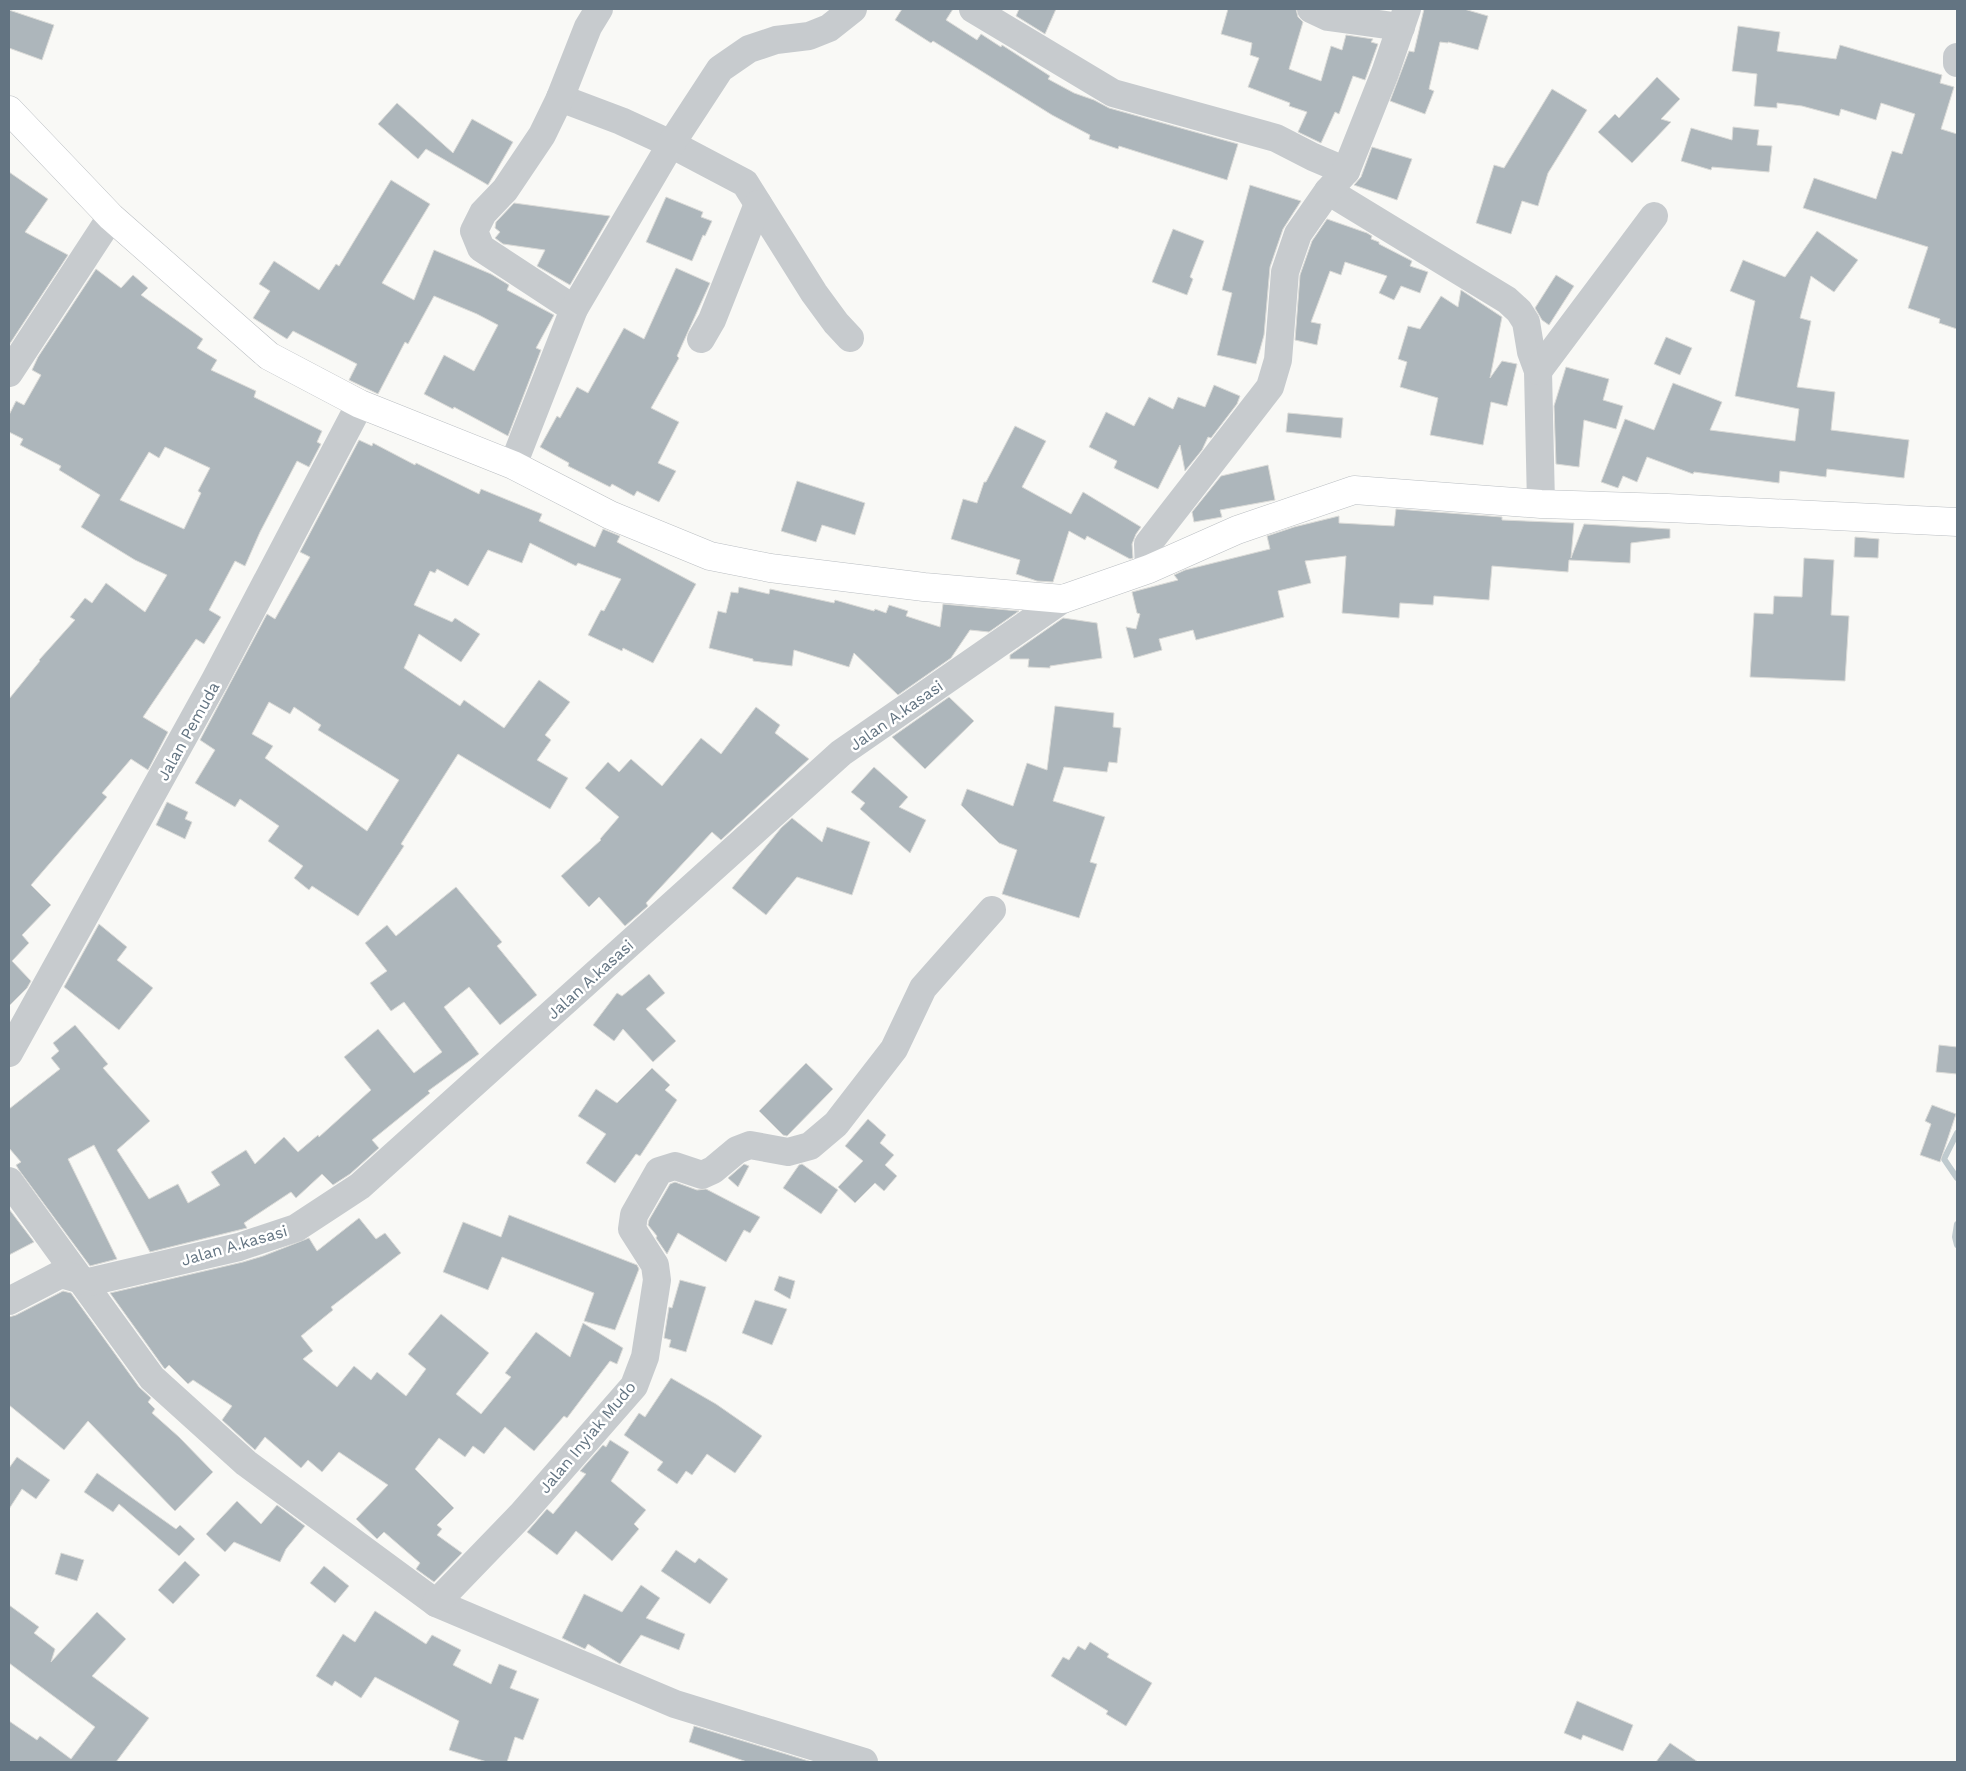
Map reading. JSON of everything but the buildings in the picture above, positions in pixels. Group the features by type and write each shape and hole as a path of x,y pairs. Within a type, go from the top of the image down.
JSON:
{"main road":[{"path":"9,110 111,217 269,356 360,404 513,465 610,515 710,556 770,568 924,587 1063,599 1149,569 1237,530 1354,490 1541,504 1957,522"}],"street":[{"path":"513,465 574,309 671,144 715,76 749,48 776,40 809,36 829,28 853,9"},
{"path":"974,9 1113,93 1276,138 1346,171"},
{"path":"1149,569 1148,544 1270,387 1278,360 1284,272 1298,234 1328,191 1346,171 1386,73 1404,18 1328,16 1311,9"},
{"path":"574,309 481,248 474,231 483,213 505,190 542,135 560,98 589,15"},
{"path":"1957,57 1957,64"},
{"path":"560,98 621,121 671,144 746,183 814,293 850,338"},
{"path":"1328,191 1507,300 1519,311 1526,322 1531,352 1538,371 1541,504"},
{"path":"701,339 712,320 758,204"},
{"path":"1538,371 1654,216"},
{"path":"9,373 111,217"},
{"name":"Jalan Pemuda","path":"9,1053 215,680 360,404"},
{"name":"Jalan A.kasasi","path":"9,1301 61,1274 89,1282 247,1244 296,1228 360,1186 841,753 1063,599"},
{"name":"Jalan Inyiak Mudo","path":"436,1603 522,1514 634,1386 646,1357 657,1280 655,1265 632,1229 634,1215 659,1171 675,1166 702,1175 713,1170 736,1150 750,1145 788,1152 810,1146 836,1124 894,1049 923,988 992,910"},
{"path":"9,1181 152,1378 246,1463 436,1603 675,1704 864,1762"}],"waterway":[{"path":"1957,1133 1944,1159 1957,1178"},
{"path":"1957,1224 1955,1237 1957,1245"}]}
